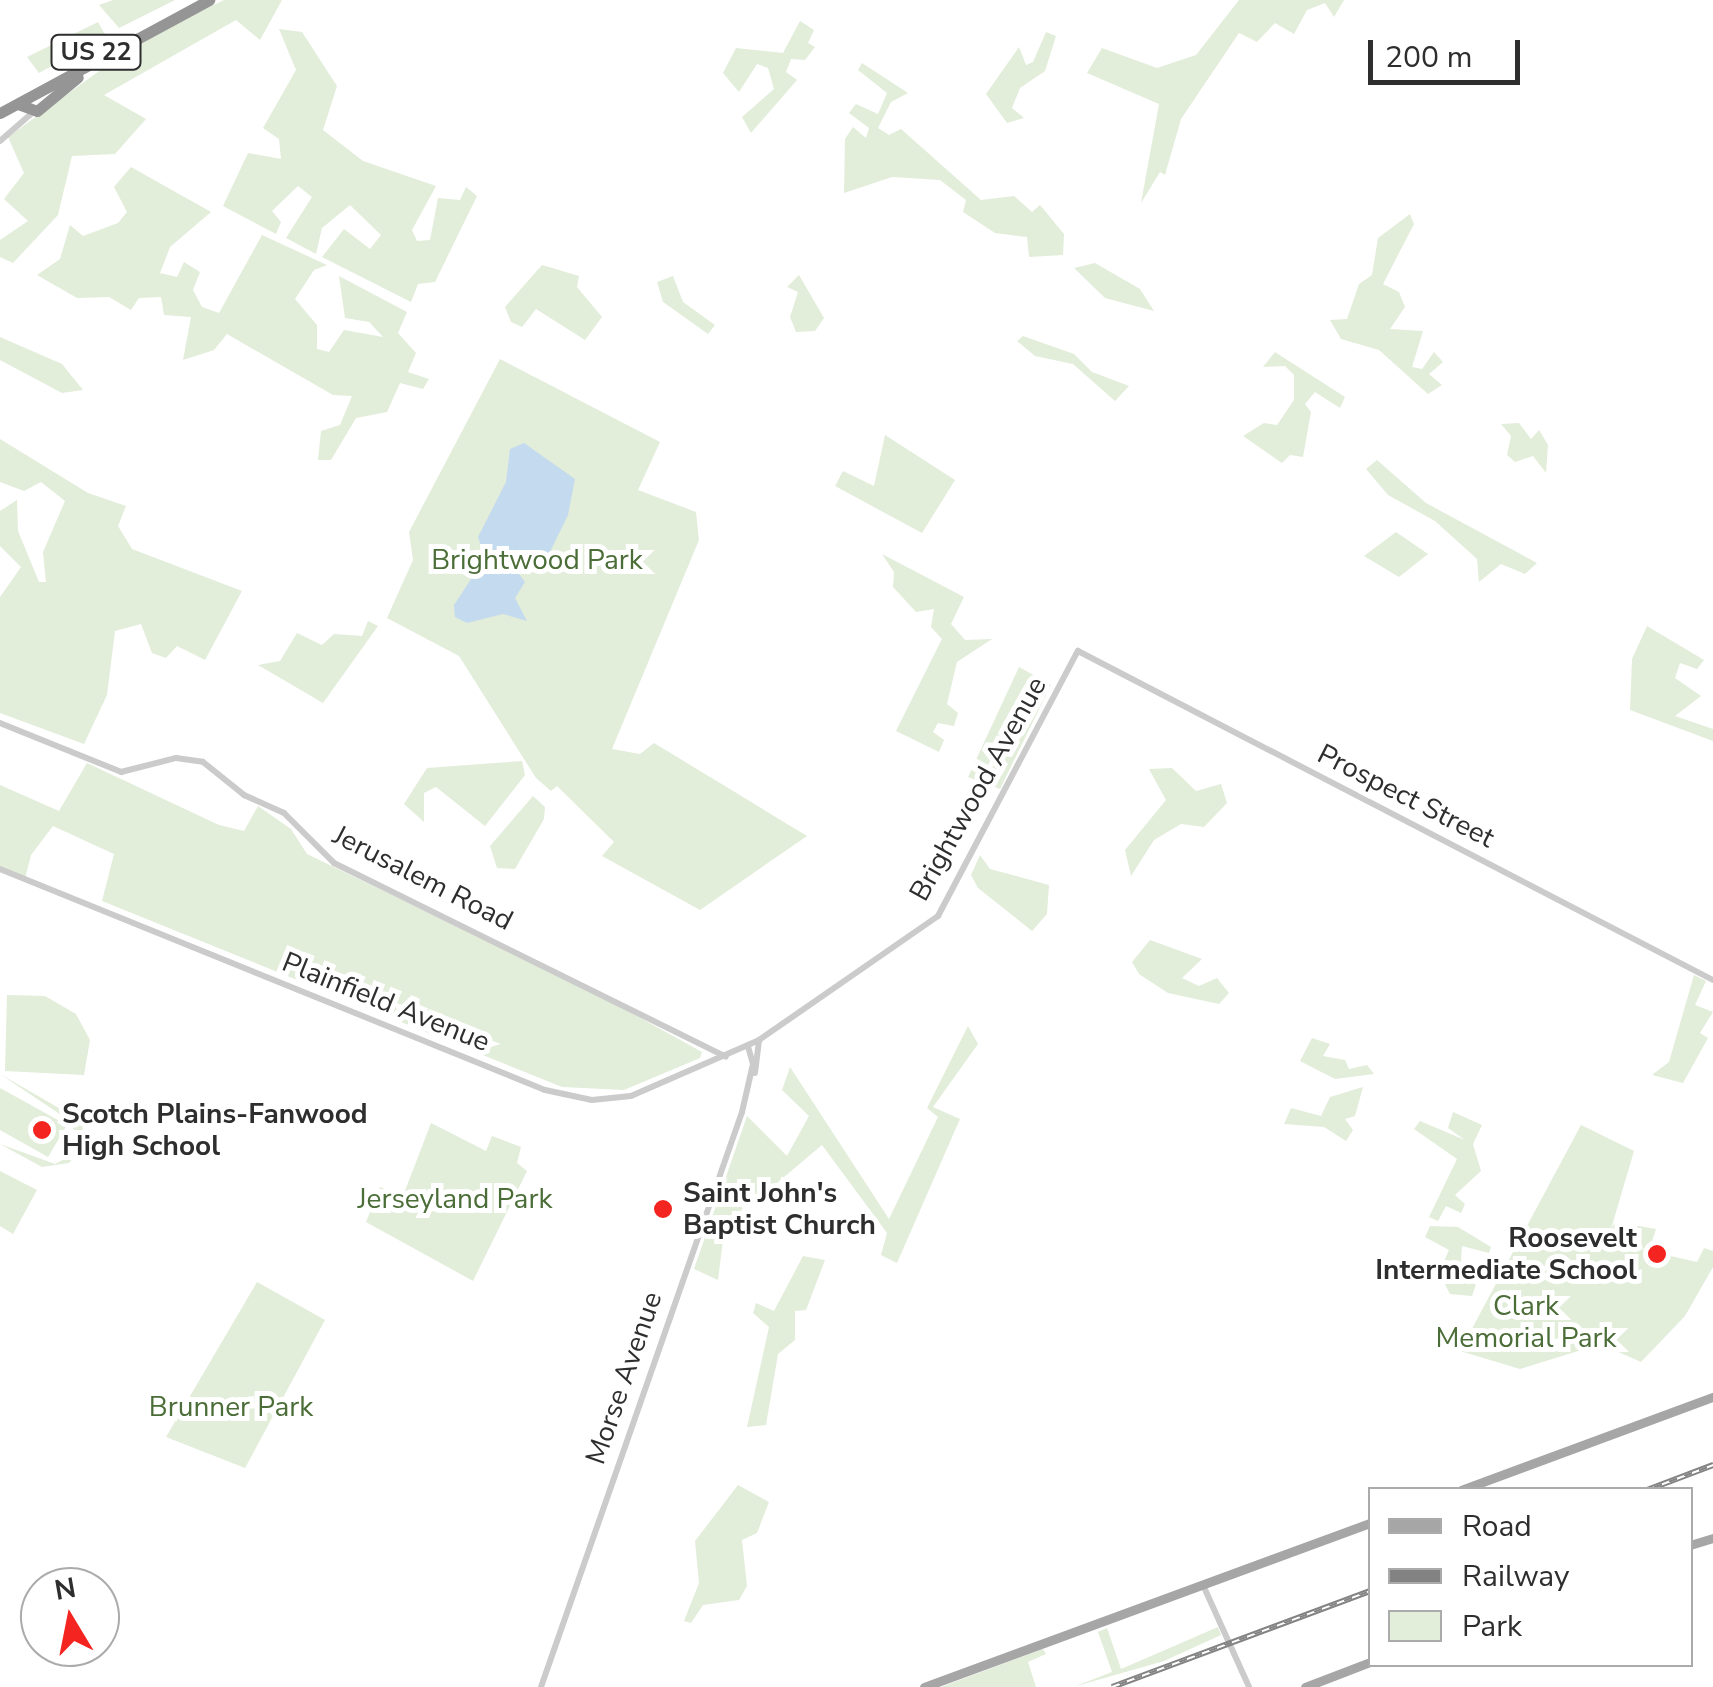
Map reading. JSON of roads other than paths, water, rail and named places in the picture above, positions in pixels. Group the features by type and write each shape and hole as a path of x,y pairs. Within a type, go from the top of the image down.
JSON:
{"highway":[{"name":"US 22","path":"0,113 7,105 194,0"},
{"name":"US 22","path":"7,105 209,0"},
{"path":"7,105 28,103 32,113 121,46"}],"main road":[{"path":"1469,1487 1713,1397"},
{"path":"924,1687 1368,1524"},
{"path":"1305,1687 1368,1663"}],"street":[{"path":"0,141 32,113"},
{"name":"Prospect Street","path":"1078,651 1713,980"},
{"name":"Brightwood Avenue","path":"759,1040 938,916 1078,651"},
{"name":"Jerusalem Road","path":"0,723 120,772 176,758 203,762 244,795 284,813 334,863 726,1057"},
{"name":"Plainfield Avenue","path":"0,869 565,1096 631,1096 759,1040"},
{"name":"Morse Avenue","path":"540,1687 750,1083 759,1040"},
{"name":"Morse Avenue","path":"748,1046 750,1083"},
{"path":"1204,1584 1248,1687"}],"water":[{"path":"524,443 575,479 568,515 544,564 529,561 519,574 525,582 515,598 527,621 503,614 467,623 455,617 454,605 485,558 478,537 506,482 510,449"}],"railway":[{"path":"1655,1487 1713,1465"},
{"path":"1112,1687 1368,1592"}],"place":[{"name":"Scotch Plains-Fanwood High School","path":"42,1130"},
{"name":"Saint John's Baptist Church","path":"663,1209"},
{"name":"Roosevelt Intermediate School","path":"1657,1254"}],"park label":[{"name":"Brightwood Park","path":"537,560"},
{"name":"Jerseyland Park","path":"455,1199"},
{"name":"Clark Memorial Park","path":"1526,1322"},
{"name":"Brunner Park","path":"231,1407"}]}
